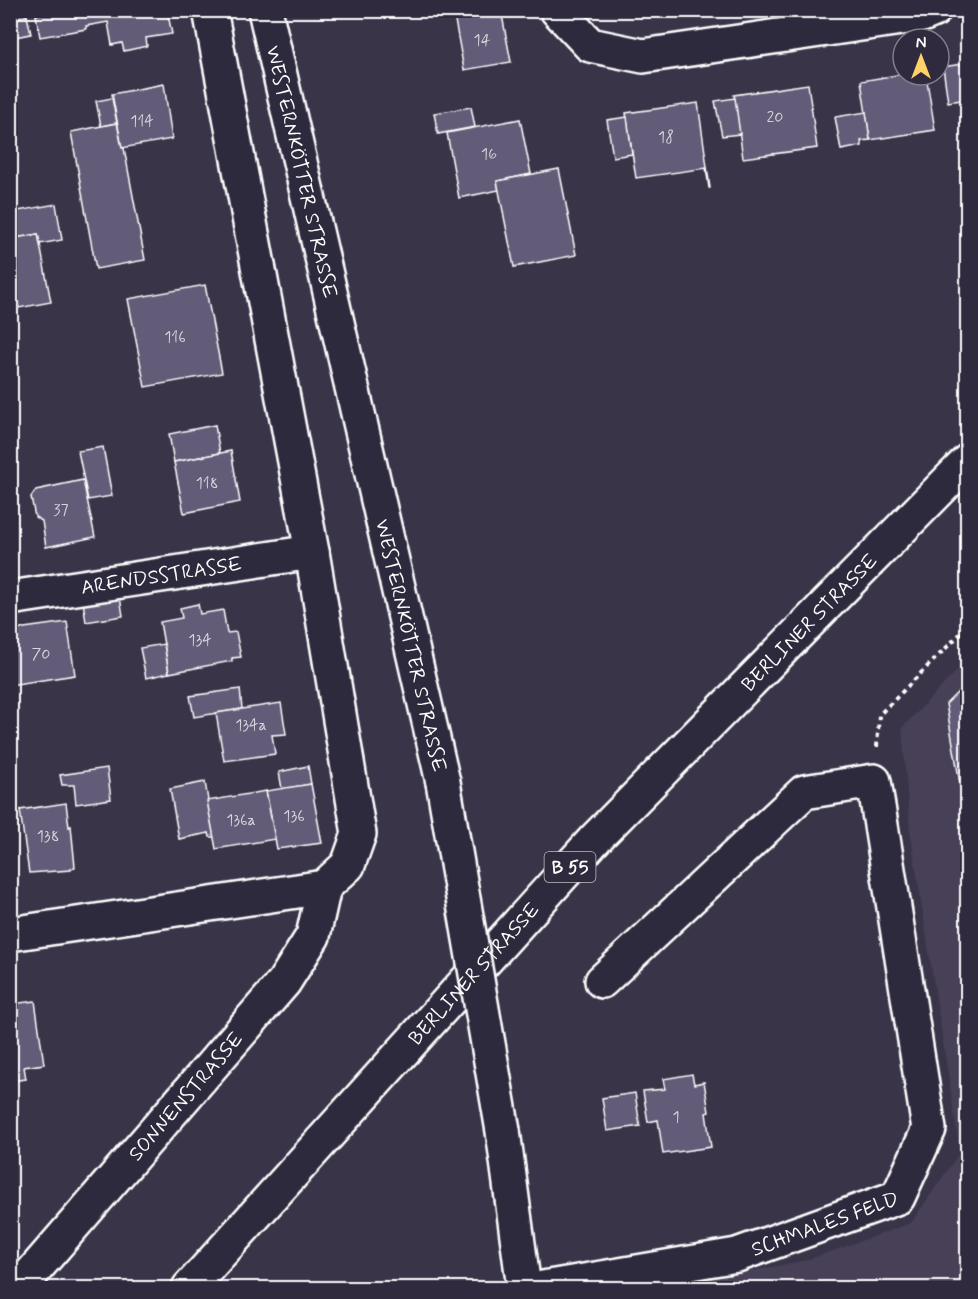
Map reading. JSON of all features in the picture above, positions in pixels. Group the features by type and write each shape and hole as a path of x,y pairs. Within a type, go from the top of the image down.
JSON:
{"street":[{"path":"10,934 324,887 348,865 359,834 312,552 210,10"},
{"name":"WESTERNKÖTTER STRASSE","path":"265,10 443,782 503,1131 524,1288"},
{"path":"558,10 590,45 643,56 922,15 934,10"},
{"name":"BERLINER STRASSE","path":"189,1288 595,839 968,461"},
{"name":"ARENDSSTRASSE","path":"10,598 312,552"},
{"path":"602,981 804,792 874,781"},
{"name":"SCHMALES FELD","path":"543,1288 737,1255 898,1197 929,1129 874,781"},
{"name":"SONNENSTRASSE","path":"19,1288 284,982 312,936 324,887"}],"path":[{"path":"874,781 879,715 968,626"}],"shaded area":[{"path":"967,660 967,1288 665,1288 807,1260 911,1223 960,1152 910,830 902,728"}],"building":[{"path":"10,10 26,10 27,16 10,19"},
{"path":"35,10 62,10 36,15"},
{"path":"62,10 167,10 172,34 146,38 147,46 124,51 122,43 112,45 108,22 86,26 86,29 40,37 36,15"},
{"path":"480,10 501,10 511,62 464,70 454,15"},
{"path":"27,16 31,34 10,38 10,19"},
{"path":"968,63 968,99 948,102 946,87 951,87 951,66"},
{"path":"891,76 891,87 928,87 935,130 870,140 861,81"},
{"path":"164,84 172,139 122,148 112,94"},
{"path":"808,84 817,148 743,158 734,95"},
{"path":"112,98 117,123 101,126 96,101"},
{"path":"735,98 740,134 722,136 715,101"},
{"path":"698,103 710,188 706,168 636,178 626,113"},
{"path":"471,107 475,127 438,134 434,113"},
{"path":"866,112 870,140 861,141 862,146 841,150 835,117"},
{"path":"627,117 632,154 613,157 607,120"},
{"path":"520,119 531,174 497,181 499,190 459,198 447,133"},
{"path":"117,123 122,148 124,148 145,260 96,269 71,132"},
{"path":"559,169 576,255 514,267 497,181"},
{"path":"56,204 62,240 40,244 38,234 17,238 12,212"},
{"path":"38,234 51,302 19,308 17,301 10,302 10,239"},
{"path":"205,285 222,373 145,387 128,299"},
{"path":"215,425 220,453 174,462 169,434"},
{"path":"103,447 112,496 88,500 78,451"},
{"path":"231,451 240,502 184,513 174,462"},
{"path":"83,480 95,537 46,547 42,521 35,517 31,497 36,490"},
{"path":"120,597 123,616 86,622 83,602"},
{"path":"198,604 200,614 223,610 227,633 236,632 241,657 232,658 232,661 169,673 160,622 182,618 180,608"},
{"path":"67,622 75,675 10,685 10,630"},
{"path":"164,644 169,673 146,678 140,648"},
{"path":"968,682 968,817 966,818 946,704"},
{"path":"240,689 242,709 194,717 190,696"},
{"path":"281,703 286,734 272,735 275,754 224,761 216,713"},
{"path":"308,766 311,784 282,789 279,772"},
{"path":"107,768 111,799 76,804 74,785 62,785 60,775"},
{"path":"205,782 214,837 210,837 209,833 179,839 170,789"},
{"path":"311,784 322,843 277,849 266,791"},
{"path":"266,791 275,839 216,849 207,801"},
{"path":"66,803 75,867 71,870 29,873 20,810"},
{"path":"10,994 12,1004 35,1001 44,1064 24,1067 26,1079 10,1081"},
{"path":"692,1074 694,1084 704,1082 711,1147 663,1154 658,1120 648,1122 643,1091 665,1089 663,1079"},
{"path":"635,1093 640,1126 607,1131 602,1098"}]}
